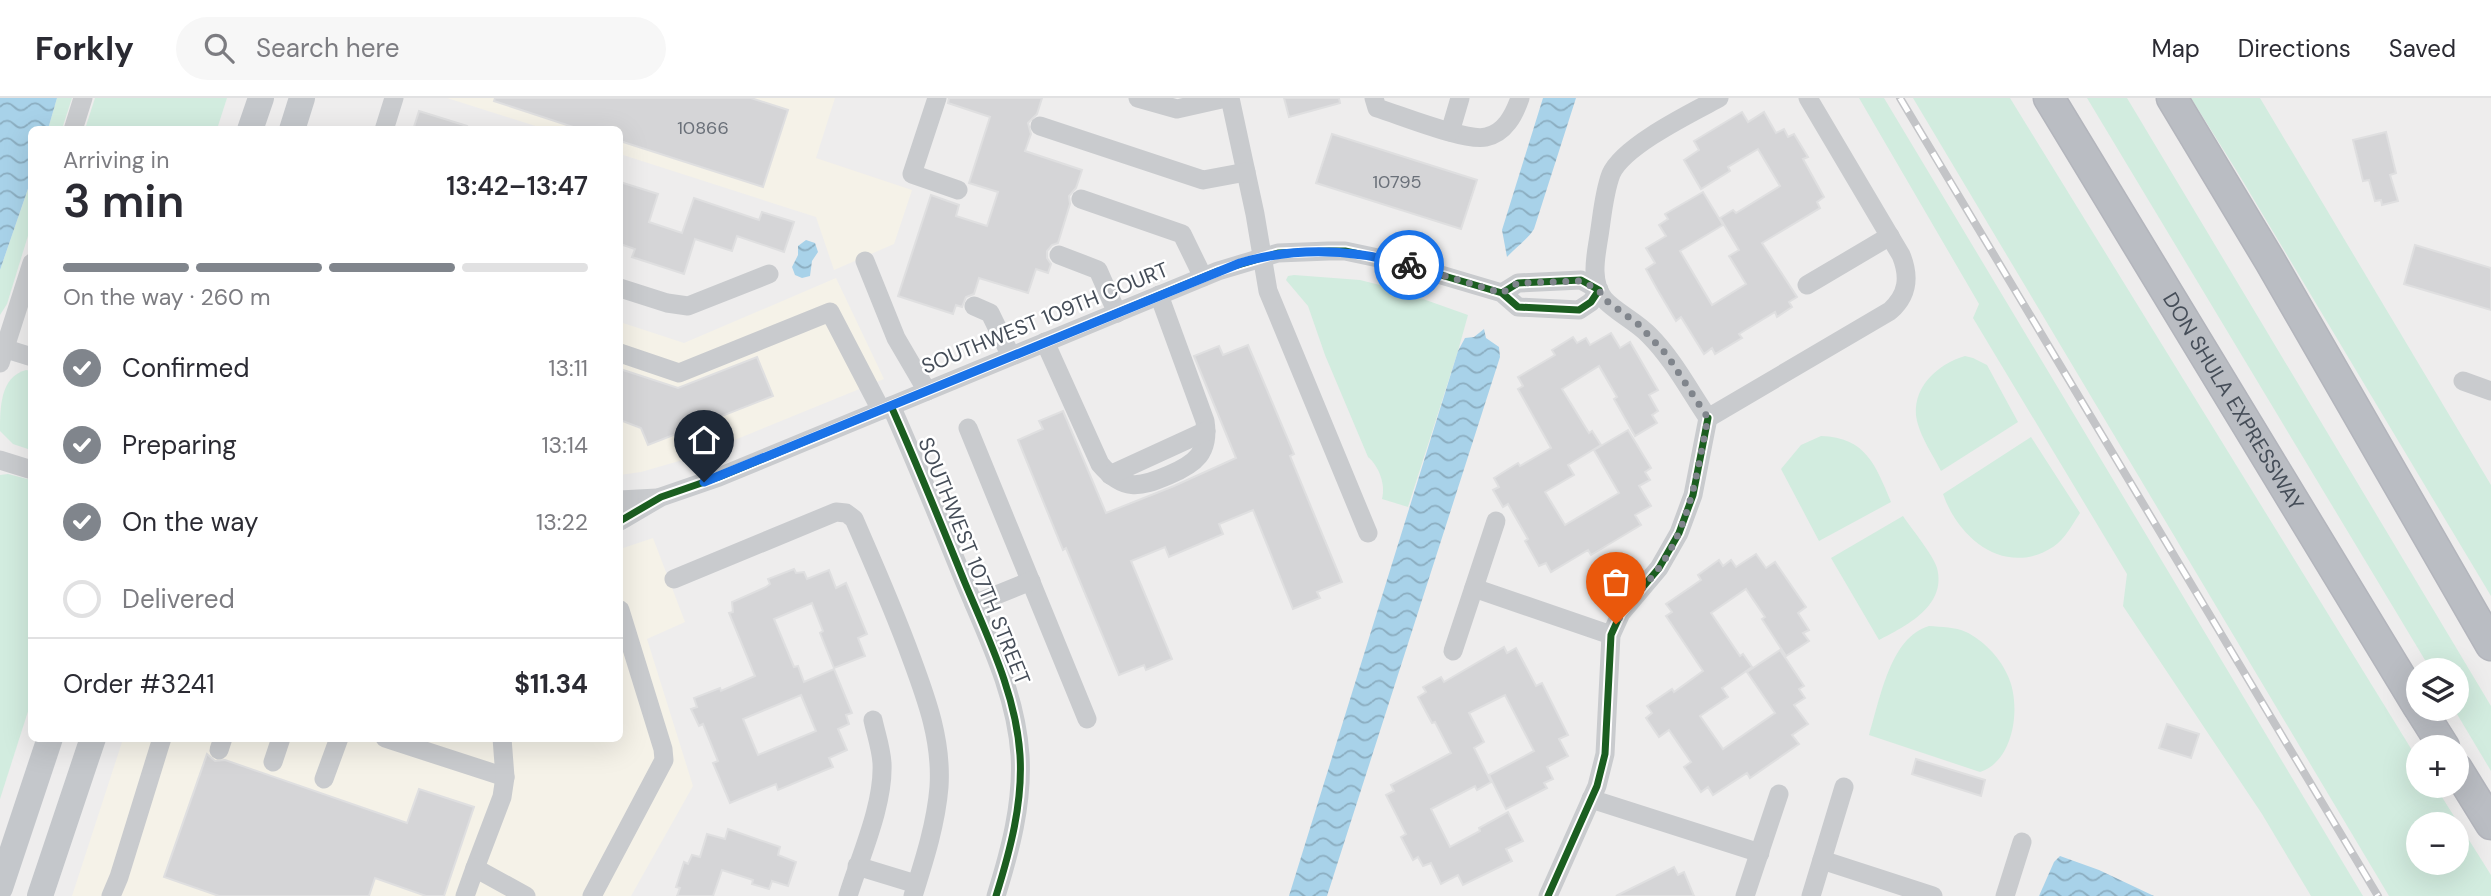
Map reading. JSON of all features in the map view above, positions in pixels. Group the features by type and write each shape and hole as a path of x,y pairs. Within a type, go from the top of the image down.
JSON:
{"highway":[{"path":"2039,98 2068,132"},
{"name":"DON SHULA EXPRESSWAY","path":"2049,98 2406,686"},
{"path":"2172,98 2270,261 2491,645"},
{"path":"2469,788 2491,824"}],"main road":[{"path":"251,126 261,98"},
{"path":"293,126 302,98"},
{"path":"0,888 49,742"},
{"path":"40,896 92,742"}],"street":[{"path":"74,126 83,98"},
{"path":"385,126 394,98"},
{"path":"937,98 912,174 958,190"},
{"path":"1138,98 1177,109 1228,98 1247,172 1268,291 1368,533"},
{"path":"1374,98 1377,108 1474,138 1491,136 1502,129 1512,118 1520,98"},
{"path":"1450,132 1460,98"},
{"path":"1548,896 1599,778 1608,740 1612,635 1622,613 1659,568 1679,533 1693,495 1708,418 1667,355 1638,324 1604,299 1599,290 1594,265 1609,183 1614,168 1632,150 1719,98"},
{"path":"1708,418 1895,306 1900,301 1906,285 1906,268 1890,236 1808,98"},
{"path":"1040,126 1203,180 1247,172"},
{"path":"1081,199 1182,234 1203,277"},
{"path":"1807,285 1890,236"},
{"name":"SOUTHWEST 109TH COURT","path":"623,519 661,497 719,477 1203,277 1261,257 1298,251 1345,251 1397,262 1502,293 1518,307 1579,310 1591,302 1599,290"},
{"path":"1059,255 1098,270 1116,313"},
{"path":"865,261 896,338 928,391"},
{"path":"623,289 667,303 688,306 769,274"},
{"path":"28,275 1,353 28,356"},
{"path":"1502,293 1518,283 1581,281 1599,290"},
{"path":"1045,342 1100,464 1110,475 1124,483 1143,485 1190,466 1202,452 1205,421 1159,295"},
{"path":"974,306 990,313 1011,356"},
{"name":"SOUTHWEST 107TH STREET","path":"623,354 679,373 830,312 886,408 974,604 1010,699 1020,756 1020,787 1015,820 996,896"},
{"path":"2463,381 2491,390"},
{"path":"968,428 1087,719"},
{"path":"0,460 28,469"},
{"path":"623,499 661,497"},
{"path":"674,579 836,512 846,513 854,519 896,616 928,705 937,739 939,785 937,805 915,890 857,866"},
{"path":"1453,651 1496,522"},
{"path":"974,604 1031,581"},
{"path":"1474,588 1612,635"},
{"path":"592,896 664,760 663,749 623,620"},
{"path":"848,896 881,782 881,758 873,720"},
{"path":"113,894 161,742"},
{"path":"273,762 280,742"},
{"path":"324,779 338,742"},
{"path":"397,742 505,777"},
{"path":"465,896 502,797 505,777 502,742"},
{"path":"1811,896 1844,787"},
{"path":"1745,896 1779,793"},
{"path":"1591,799 1760,853"},
{"path":"2005,896 2022,842"},
{"path":"1822,860 1933,896"},
{"path":"475,868 526,896"}],"shaded area":[{"path":"447,98 835,98 816,158 912,190 894,244 834,270 816,217 623,155 623,126 536,126"},
{"path":"836,278 884,379 693,457 623,475 623,323 684,343"},
{"path":"653,538 685,622 647,639 693,786 631,896 72,896 122,742 623,742 623,548"}],"green space":[{"path":"57,98 72,98 63,126 49,126"},
{"path":"95,98 227,98 218,126 86,126"},
{"path":"1859,98 1884,98 2363,896 2311,896 2262,814 2123,606 2127,574 1973,318 1979,304"},
{"path":"1913,98 2010,98 2406,741 2406,798 2443,798 2451,812 2406,812 2406,875 2469,875 2469,840 2491,875 2491,896 2389,896"},
{"path":"2087,98 2127,98 2462,658 2424,658"},
{"path":"2191,98 2260,98 2491,485 2491,596 2238,173"},
{"path":"28,189 28,236 7,304 0,315 0,270"},
{"path":"1288,276 1360,280 1392,288 1468,315 1408,507 1382,499 1381,476 1368,457 1325,355 1308,306 1286,280"},
{"path":"1965,356 1987,365 2018,422 1941,471 1917,421 1918,398 1922,388 1936,372"},
{"path":"28,370 28,449 13,444 0,431 3,394 6,386 17,374"},
{"path":"1821,436 1849,442 1859,448 1874,466 1891,502 1819,541 1781,469 1801,445"},
{"path":"2031,437 2080,513 2065,536 2053,547 2035,555 2018,558 2002,556 1972,539 1950,511 1943,494"},
{"path":"8,474 28,479 28,711 0,799 0,475"},
{"path":"1903,516 1935,563 1938,581 1936,593 1922,613 1879,640 1831,558"},
{"path":"1929,626 1957,629 1979,640 2000,662 2012,686 2014,715 2008,744 1992,766 1980,772 1869,735 1888,672 1896,656 1916,632"},
{"path":"2469,669 2491,706 2491,771 2461,721 2469,721"}],"water":[{"path":"0,98 57,98 49,126 28,126 28,189 0,270"},
{"path":"1543,98 1576,98 1534,229 1507,257 1502,230"},
{"path":"806,240 815,243 818,252 812,261 810,276 802,278 795,275 792,267 798,255 798,246"},
{"path":"1484,329 1486,338 1499,347 1500,357 1327,896 1289,896 1458,351 1465,338 1474,337"},
{"path":"2060,856 2099,870 2154,896 2039,896 2054,862"}],"building":[{"path":"495,98 751,98 788,110 763,187 623,142 623,126 570,126 494,101"},
{"path":"949,98 1042,98 1037,114 1028,123 1031,134 1025,151 1082,170 1076,188 1069,196 1070,204 1058,243 1047,251 1051,264 1048,273 1036,269 1028,293 979,278 974,294 966,297 962,307 956,305 953,314 898,296 931,195 959,205 956,216 987,226 998,192 969,183 990,117 948,103"},
{"path":"1284,98 1339,98 1340,103 1289,117"},
{"path":"419,111 467,126 414,126"},
{"path":"1742,112 1748,122 1764,112 1776,133 1784,129 1788,137 1794,134 1808,157 1803,159 1824,197 1817,202 1820,208 1762,243 1797,297 1789,302 1792,307 1777,317 1775,312 1739,334 1742,338 1715,354 1712,348 1704,354 1681,317 1676,321 1646,269 1655,263 1646,248 1666,236 1659,225 1668,219 1665,214 1703,192 1723,225 1680,251 1712,305 1746,284 1729,256 1739,250 1720,218 1733,210 1736,213 1780,186 1758,149 1728,167 1730,171 1701,189 1684,160 1699,150 1694,141"},
{"path":"2386,132 2396,173 2390,175 2398,201 2382,205 2381,200 2375,201 2369,180 2363,181 2353,140"},
{"path":"1332,134 1477,180 1461,229 1316,183"},
{"path":"623,183 658,194 649,222 682,233 694,198 759,220 762,212 794,222 784,252 737,236 732,251 695,239 684,274 632,257 635,249 623,245"},
{"path":"2415,245 2491,268 2491,310 2404,284"},
{"path":"1611,333 1620,348 1630,342 1658,390 1649,395 1658,411 1652,415 1657,423 1635,436 1599,366 1562,389 1589,433 1592,431 1601,445 1568,465 1574,475 1545,492 1565,525 1619,493 1594,450 1628,430 1651,468 1645,472 1650,480 1639,486 1651,506 1635,515 1641,525 1591,555 1588,550 1551,572 1546,563 1539,566 1525,541 1528,539 1508,504 1503,507 1493,490 1499,487 1494,478 1551,448 1518,389 1523,386 1518,377 1555,355 1552,350 1573,337 1577,343 1586,338 1590,345"},
{"path":"1248,345 1294,454 1290,456 1342,582 1317,592 1320,598 1293,609 1253,510 1219,524 1223,534 1169,557 1165,547 1131,561 1172,659 1146,670 1144,665 1119,675 1018,440 1043,429 1039,421 1063,411 1106,513 1174,486 1236,458 1194,356 1219,346 1223,355"},
{"path":"757,357 773,396 648,445 641,428 623,421 623,370 678,388"},
{"path":"1756,554 1766,568 1775,562 1806,607 1798,613 1809,630 1803,633 1809,641 1786,656 1746,589 1711,613 1740,656 1743,654 1752,667 1722,688 1728,697 1700,716 1723,749 1775,713 1747,672 1780,650 1804,686 1799,689 1805,698 1794,705 1808,724 1792,735 1799,744 1750,778 1747,773 1713,795 1708,787 1701,792 1684,767 1691,762 1669,730 1659,737 1646,718 1652,713 1647,706 1672,689 1674,692 1703,671 1666,616 1672,612 1666,604 1701,580 1698,575 1719,560 1723,566 1731,560 1736,567"},
{"path":"794,569 796,573 804,572 807,579 829,570 836,588 846,583 867,634 858,638 865,656 834,668 812,603 774,619 794,667 798,666 804,682 834,669 852,713 846,715 849,724 838,729 847,750 829,758 833,767 778,790 776,784 730,803 713,763 718,761 703,724 699,726 691,709 697,707 694,698 720,688 721,691 755,676 729,613 733,612 732,602 766,587 770,584 768,579","holes":["801,695 816,731 758,755 743,719"]},
{"path":"1504,647 1507,653 1516,648 1536,686 1542,683 1568,735 1559,739 1568,756 1547,767 1553,779 1544,783 1547,788 1506,809 1489,775 1534,751 1505,695 1469,713 1484,742 1474,748 1491,782 1477,790 1475,786 1431,809 1450,847 1508,812 1523,841 1506,849 1512,861 1463,885 1458,875 1441,884 1431,863 1423,866 1418,857 1413,860 1401,837 1406,834 1386,795 1394,791 1391,785 1451,753 1418,697 1426,692 1423,687 1441,677 1444,682"},
{"path":"2167,724 2199,734 2191,758 2159,748"},
{"path":"207,754 215,761 225,760 407,823 419,789 474,807 444,896 426,896 375,878 369,896 219,896 164,877"},
{"path":"1916,759 1985,780 1981,796 1912,774"},
{"path":"728,829 780,847 778,855 796,862 788,886 772,881 769,889 752,884 753,880 722,870 713,896 677,896 680,888 676,887 684,862 688,864 692,855 700,857 707,834 725,839"},
{"path":"1674,867 1678,875 1684,872 1694,896 1616,896"}],"railway":[{"path":"1900,98 2378,896"}],"cycle path":[{"path":"623,519 661,497 719,477 1218,271 1278,253 1345,251 1397,262 1502,293"},
{"path":"1581,280 1599,290 1591,302 1579,310 1518,307 1502,293 1518,283 1581,280"},
{"path":"891,406 991,646 1013,710 1020,755 1019,791 1011,844 996,896"},
{"path":"1548,896 1597,786 1605,754 1611,635 1621,613 1659,568 1679,533 1693,495 1708,418"}],"way so far":[{"path":"1409,265 1502,293 1518,283 1581,281 1599,290 1604,299 1653,338 1708,418 1693,495 1679,533 1659,568 1616,624"}],"route":[{"path":"704,482 1240,263 1278,253 1345,251 1409,265"}]}
